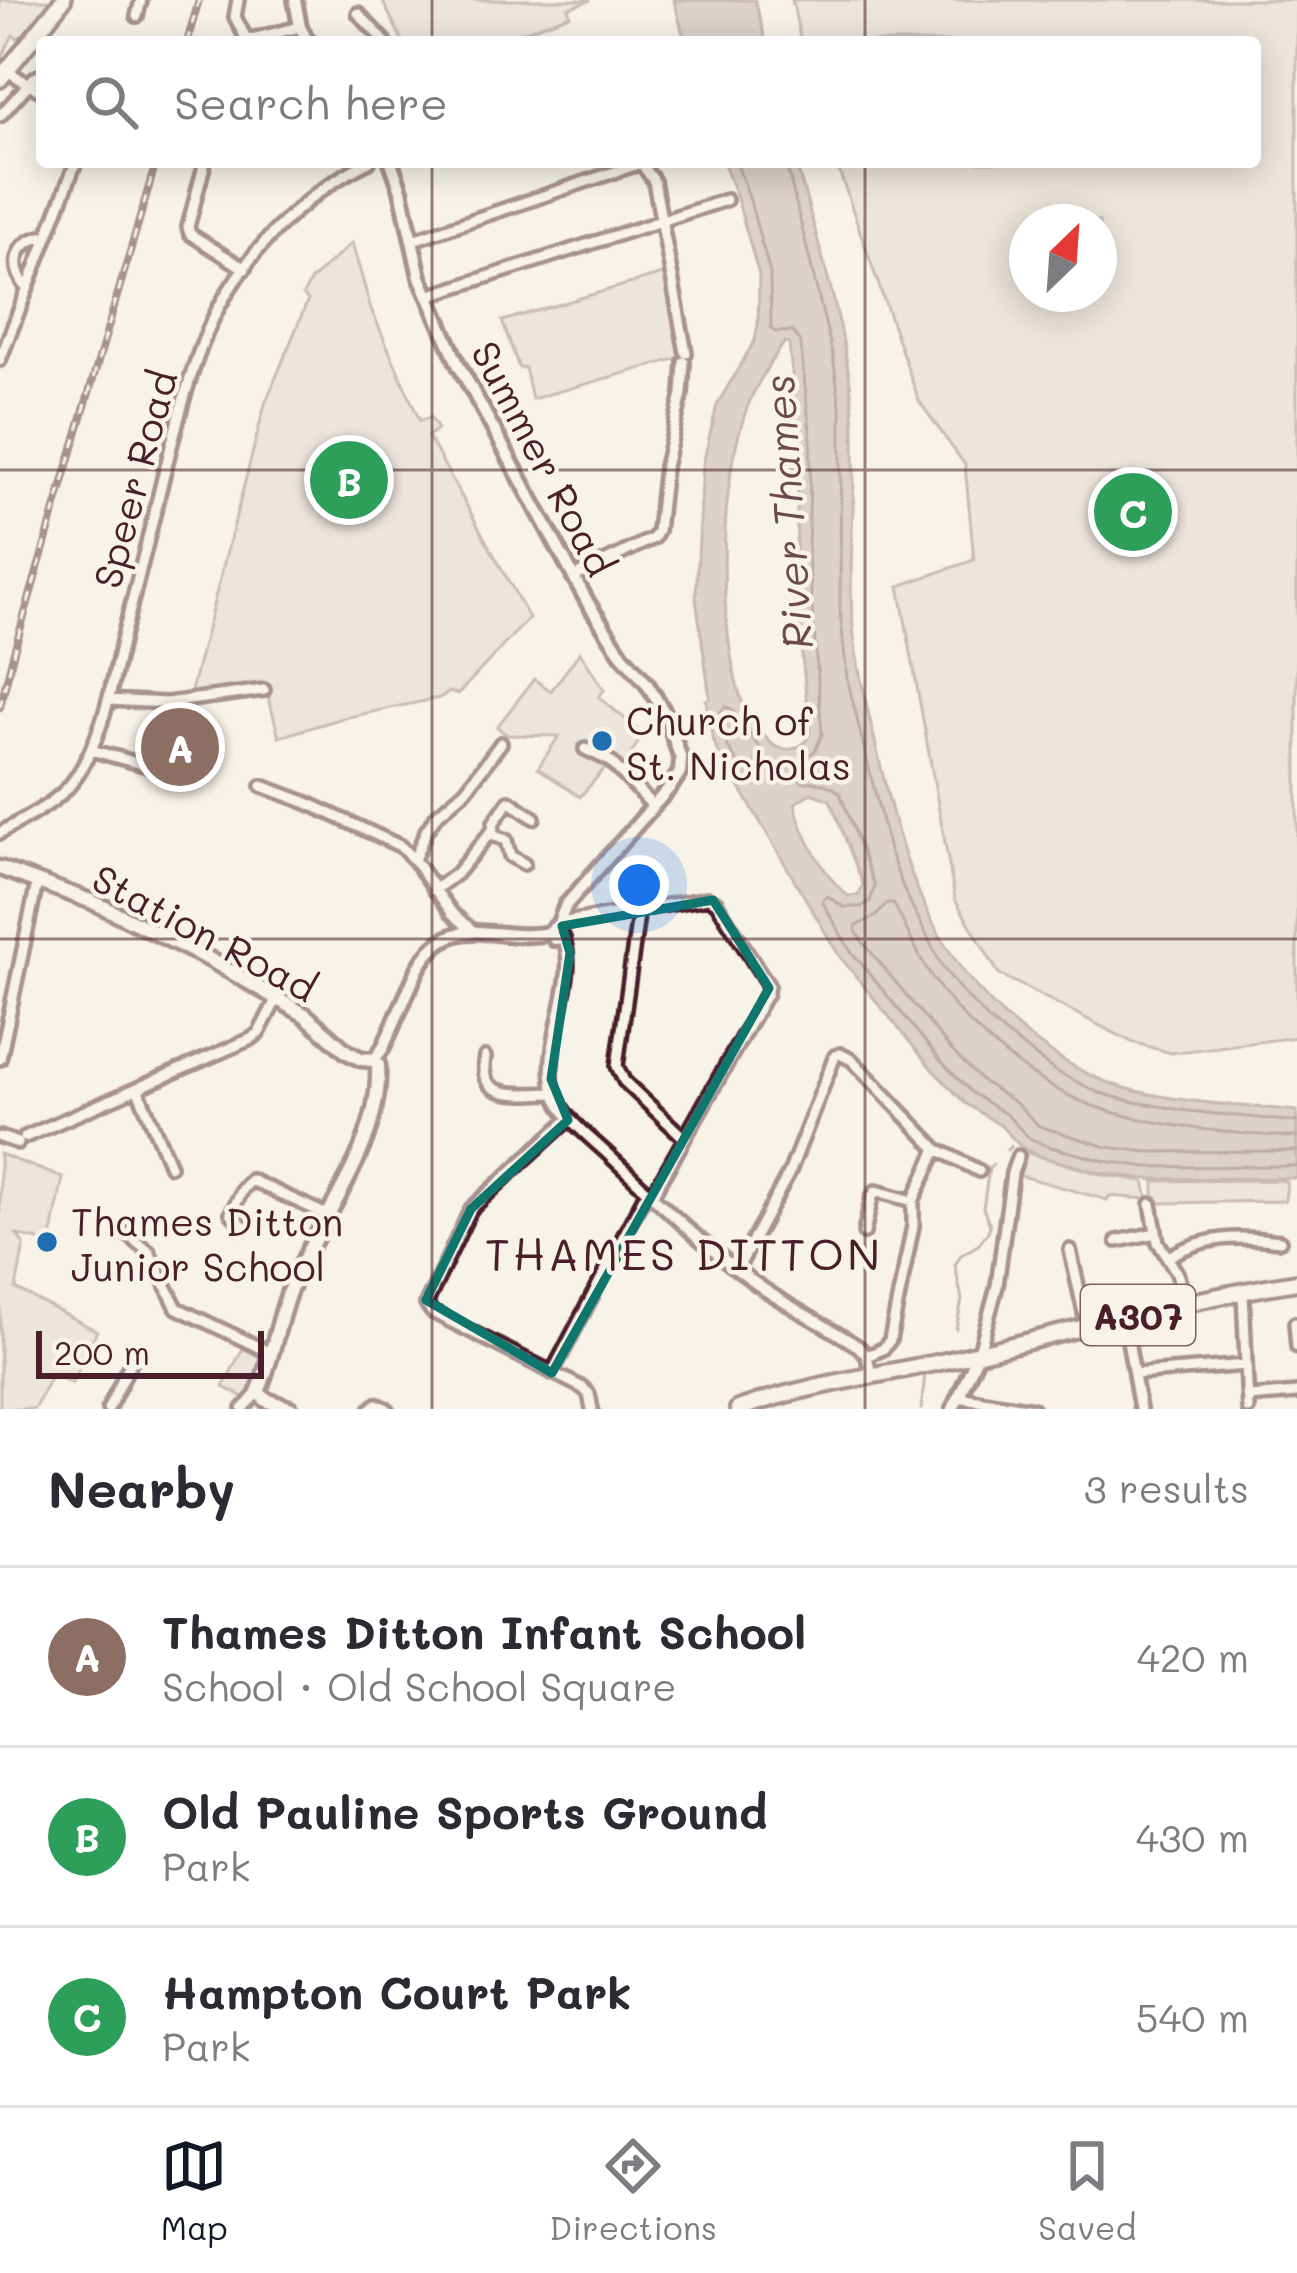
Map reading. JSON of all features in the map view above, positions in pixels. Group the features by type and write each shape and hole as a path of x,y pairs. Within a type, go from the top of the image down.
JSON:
{"main road":[{"path":"3,75 64,0"},
{"name":"Station Road","path":"0,868 112,910 217,963 315,1022 346,1052 374,1060"},
{"path":"291,1409 258,1392 291,1289 361,1149 378,1074 374,1060"},
{"name":"A307","path":"738,1409 765,1399 1297,1282"}],"street":[{"path":"137,16 141,0"},
{"path":"238,0 235,16 244,36"},
{"path":"295,0 305,36"},
{"path":"358,14 379,36"},
{"path":"265,36 300,27"},
{"path":"3,75 36,89"},
{"path":"0,116 36,79"},
{"path":"0,360 74,168"},
{"path":"203,168 190,234 245,268"},
{"name":"Speer Road","path":"0,833 57,798 73,782 91,750 188,386 208,330 245,268 283,223 358,168"},
{"name":"Summer Road","path":"393,168 428,296 458,364 573,577 622,655 647,684 673,731 681,765 671,786 652,805"},
{"path":"413,240 625,168"},
{"path":"573,577 655,538 658,531 664,467 682,394 685,357 663,222 646,168"},
{"path":"428,296 726,200"},
{"path":"27,288 16,262 26,244 46,236"},
{"path":"108,700 166,703 264,690"},
{"path":"414,860 436,816 466,790 501,743"},
{"path":"585,749 610,761 652,805 570,899 558,930 569,958 552,1063 554,1093 570,1118 737,1270 860,1347 871,1375"},
{"path":"91,750 166,774"},
{"path":"262,786 400,846 452,913 475,932"},
{"path":"434,890 456,874 492,833 508,801 534,818"},
{"path":"492,833 506,840 510,856 524,864"},
{"path":"0,1059 37,883"},
{"path":"448,935 507,932 525,936 558,930 571,920 694,898 713,900 766,981 767,993 649,1193 552,1373"},
{"path":"639,908 617,1066 624,1081 683,1137"},
{"path":"374,1060 425,957 448,935 452,913"},
{"path":"0,1137 21,1140 256,1036 277,998"},
{"path":"737,1270 799,1152 835,1056 852,1060 937,1149 979,1172"},
{"path":"488,1063 485,1079 497,1090 554,1093"},
{"path":"138,1090 170,1166"},
{"path":"570,1118 471,1209 426,1300 431,1312 590,1394 592,1409"},
{"path":"866,1356 883,1349 890,1340 913,1226 913,1202 937,1149"},
{"path":"1018,1156 997,1286 979,1352 956,1403 1033,1409"},
{"path":"877,1174 880,1190"},
{"path":"245,1228 231,1213 251,1180 327,1215"},
{"path":"864,1233 876,1191 913,1202"},
{"path":"1151,1204 1158,1243 1178,1273 1186,1304"},
{"path":"125,1233 149,1252 177,1308 271,1353"},
{"path":"1117,1241 1156,1233"},
{"path":"1168,1257 1187,1246 1226,1238 1280,1241"},
{"path":"1070,1250 1087,1326"},
{"path":"1243,1292 1248,1403 1297,1393"},
{"path":"1124,1318 1140,1409"},
{"path":"1295,1323 1297,1347"},
{"path":"108,1409 132,1360"},
{"path":"1134,1375 1246,1365"},
{"path":"243,1409 258,1392"},
{"path":"371,1409 377,1404 387,1409"}],"highlighted area":[{"path":"713,900 769,988 552,1373 426,1300 471,1209 568,1120 551,1079 570,953 562,926"}],"shaded area":[{"path":"0,0 50,0 27,33 13,35 0,60"},
{"path":"382,0 591,0 568,8 570,15 511,36 400,36"},
{"path":"792,0 1297,0 1297,1037 1171,1053 1132,1042 999,974 955,899 899,586 974,560 965,465 919,401 838,168 1261,168 1261,36 800,36"},
{"path":"352,243 371,309 420,421 430,417 438,429 428,436 529,618 458,694 450,692 279,737 268,695 257,696 251,684 190,695 265,404 308,300 303,295 311,280"},
{"path":"666,273 683,357 532,399 525,368 519,368 502,321"},
{"path":"580,652 604,690 599,697 643,734 618,776 605,768 580,797 538,768 559,736 507,735 497,727 534,679 551,691"},
{"path":"1025,1152 1103,1175 1144,1181 1148,1199 1109,1196 1107,1200 1018,1175"},
{"path":"0,1154 63,1178 50,1243 17,1235 24,1245 16,1289 97,1331 72,1383 52,1374 34,1409 0,1409"},
{"path":"1154,1181 1287,1182 1285,1201 1160,1203 1154,1193"},
{"path":"243,1348 258,1356 260,1367 245,1398 223,1387"}],"water":[{"path":"674,0 755,0 764,36 683,36"},
{"path":"725,168 798,168 850,380 854,436 851,587 858,663 896,828 941,938 990,1002 1040,1045 1089,1074 1169,1098 1297,1111 1297,1178 1147,1179 1102,1173 1021,1147 1000,1125 965,1103 932,1069 840,957 721,758 707,711 710,698 696,598 703,464 717,405 755,340 759,275","holes":["785,342 789,344 799,440 799,626 810,734 804,743 789,749 768,740 741,699 728,634 724,561 729,488 742,423 772,360","811,793 830,800 863,884 859,895 848,896 822,866 795,803"]}],"waterway":[{"path":"1007,1150 1011,1146"},
{"path":"956,1329 962,1300 955,1265 988,1232 983,1208 993,1164"},
{"path":"921,1409 925,1375"}],"railway":[{"path":"189,36 199,0"},
{"path":"0,707 154,168"}],"place":[{"name":"Old Pauline Sports Ground","path":"349,480"},
{"name":"Hampton Court Park","path":"1133,512"},
{"name":"Church of St. Nicholas","path":"602,741"},
{"name":"Thames Ditton Infant School","path":"180,747"},
{"name":"Thames Ditton Junior School","path":"47,1242"}],"district":[{"name":"THAMES DITTON","path":"684,1253"}],"water label":[{"name":"River Thames","path":"787,512"}]}
